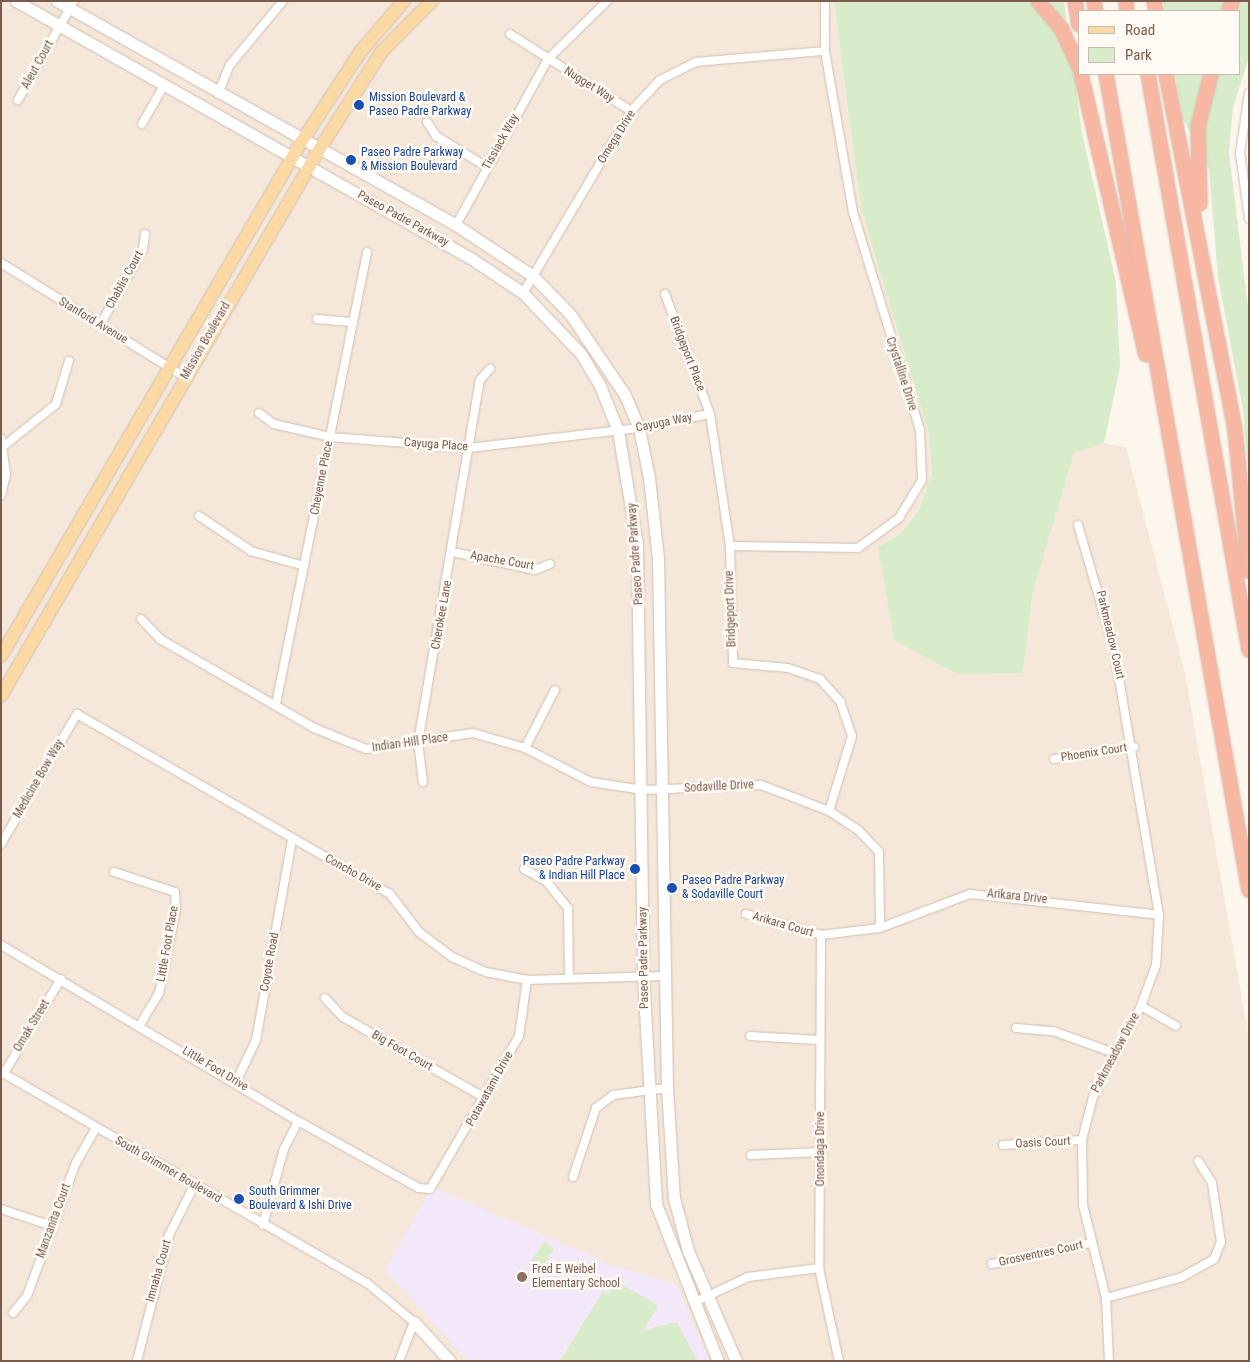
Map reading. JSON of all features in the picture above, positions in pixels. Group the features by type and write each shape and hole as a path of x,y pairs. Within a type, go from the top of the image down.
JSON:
{"highway":[{"path":"1038,1 1062,30 1078,65"},
{"path":"1075,1 1078,19"},
{"path":"1081,75 1174,469"},
{"path":"1087,75 1108,195"},
{"path":"1106,75 1249,891"},
{"path":"1148,75 1249,648"},
{"path":"1166,75 1211,292 1235,430 1249,571"},
{"path":"1211,75 1196,153 1211,292"}],"main road":[{"name":"Paseo Padre Parkway","path":"16,1 58,29 446,243 523,293 581,354 618,431 638,544 643,790 643,976 647,1089 656,1204 718,1361"},
{"name":"Paseo Padre Parkway","path":"57,1 72,5 218,94 456,225 533,276 600,353 638,428 658,558 664,976 667,1088 674,1198 688,1251 736,1361"},
{"name":"Mission Boulevard","path":"1,656 168,366 302,141 361,51 404,1"},
{"name":"Mission Boulevard","path":"1,696 308,166 382,51 432,1"},
{"name":"South Grimmer Boulevard","path":"414,1322 450,1361"}],"street":[{"path":"218,94 230,65 283,1"},
{"name":"Tissiack Way","path":"456,225 548,58 607,1"},
{"name":"Crystalline Drive","path":"730,546 858,548 899,518 922,480 920,430 853,212 825,52 825,1"},
{"name":"Aleut Court","path":"18,100 72,5"},
{"name":"Nugget Way","path":"510,34 631,111"},
{"name":"Omega Drive","path":"523,293 631,111 660,80 696,62 825,52"},
{"path":"142,124 163,87"},
{"path":"1249,93 1240,153 1249,218"},
{"path":"428,122 436,136 487,167"},
{"name":"Chablis Court","path":"100,325 143,249 145,234"},
{"name":"Cheyenne Place","path":"276,704 367,252"},
{"name":"Stanford Avenue","path":"1,263 185,377"},
{"name":"Bridgeport Place","path":"665,294 710,414"},
{"path":"317,318 353,322"},
{"path":"1,495 3,442 56,404 69,361"},
{"name":"Cherokee Lane","path":"423,782 418,742 454,552 480,380 490,370"},
{"name":"Cayuga Place","path":"258,413 274,424 330,437 469,448 618,431"},
{"name":"Bridgeport Drive","path":"710,414 730,546 733,663 788,668 820,679 840,701 852,736 829,811"},
{"name":"Cayuga Way","path":"618,431 710,414"},
{"path":"199,516 251,551 304,566"},
{"name":"Parkmeadow Court","path":"1078,525 1094,569 1134,747"},
{"name":"Apache Court","path":"454,552 535,570 550,564"},
{"name":"Indian Hill Place","path":"141,619 160,639 276,704 314,728 366,749 473,733 525,748 591,782 643,790"},
{"path":"525,748 555,690"},
{"name":"Concho Drive","path":"78,714 390,894 419,932 452,957 486,972 527,980 569,977 664,976"},
{"name":"Medicine Bow Way","path":"1,844 78,714"},
{"name":"Phoenix Court","path":"1054,760 1134,747"},
{"name":"Parkmeadow Drive","path":"1109,1361 1106,1298 1090,1243 1083,1205 1082,1140 1093,1097 1114,1053 1141,1006 1156,965 1159,915 1134,747"},
{"name":"Sodaville Drive","path":"643,790 761,785 829,811 858,830 879,852 880,928"},
{"name":"Coyote Road","path":"236,1082 256,1040 292,839"},
{"path":"524,870 561,894 568,908 569,977"},
{"name":"Little Foot Place","path":"114,872 175,892 176,909 159,993 140,1025"},
{"name":"Arikara Drive","path":"821,935 880,928 970,894 1159,915"},
{"name":"Arikara Court","path":"746,914 821,935"},
{"name":"Onondaga Drive","path":"821,935 818,1040 822,1152 819,1268 840,1361"},
{"name":"Little Foot Drive","path":"1,945 140,1025 298,1121 419,1188 430,1189"},
{"name":"Omak Street","path":"3,1072 61,979"},
{"name":"Potawatami Drive","path":"430,1189 485,1098 519,1036 527,980"},
{"name":"Big Foot Court","path":"325,998 343,1017 485,1098"},
{"path":"1141,1006 1176,1026"},
{"path":"1016,1028 1053,1032 1114,1053"},
{"path":"750,1036 818,1040"},
{"name":"South Grimmer Boulevard","path":"3,1072 194,1186 367,1282 414,1322"},
{"path":"573,1176 596,1108 613,1095 647,1089 667,1088"},
{"path":"263,1225 284,1149 298,1121"},
{"name":"Manzanita Court","path":"13,1313 27,1296 76,1163 96,1128"},
{"name":"Oasis Court","path":"1003,1145 1082,1140"},
{"path":"751,1155 822,1152"},
{"path":"1106,1298 1182,1277 1214,1259 1221,1242 1212,1183 1198,1161"},
{"name":"Imnaha Court","path":"137,1361 169,1235 194,1186"},
{"path":"1,1209 52,1226"},
{"name":"Grosventres Court","path":"992,1264 1090,1243"},
{"path":"695,1302 748,1277 819,1268"},
{"path":"399,1361 414,1322"}],"shaded area":[{"path":"1,1 834,1 861,209 929,434 932,472 919,510 899,535 878,548 1023,673 1033,592 1074,452 1104,443 1126,447 1185,673 1249,1039 1249,1361 1,1361"},
{"name":"Fred E Weibel Elementary School","path":"432,1187 614,1266 676,1284 710,1361 468,1361 385,1270"}],"green space":[{"path":"834,1 1064,1 1082,133 1116,282 1120,367 1104,443 1074,453 1033,592 1023,673 957,674 894,640 878,547 899,535 919,510 932,472 929,434 861,209"},
{"path":"1163,1 1249,1 1249,57 1233,107 1229,153 1249,315 1249,482 1243,410 1218,277 1209,169 1182,117 1175,75 1240,75 1240,10 1165,10"},
{"path":"545,1241 554,1249 542,1268 531,1261"},
{"path":"616,1281 658,1305 644,1330 677,1322 698,1361 560,1361 603,1291 608,1294"}],"place":[{"name":"Mission Boulevard & Paseo Padre Parkway","path":"359,105"},
{"name":"Paseo Padre Parkway & Mission Boulevard","path":"351,160"},
{"name":"Paseo Padre Parkway & Indian Hill Place","path":"635,869"},
{"name":"Paseo Padre Parkway & Sodaville Court","path":"672,888"},
{"name":"South Grimmer Boulevard & Ishi Drive","path":"239,1199"},
{"name":"Fred E Weibel Elementary School","path":"522,1277"}]}
